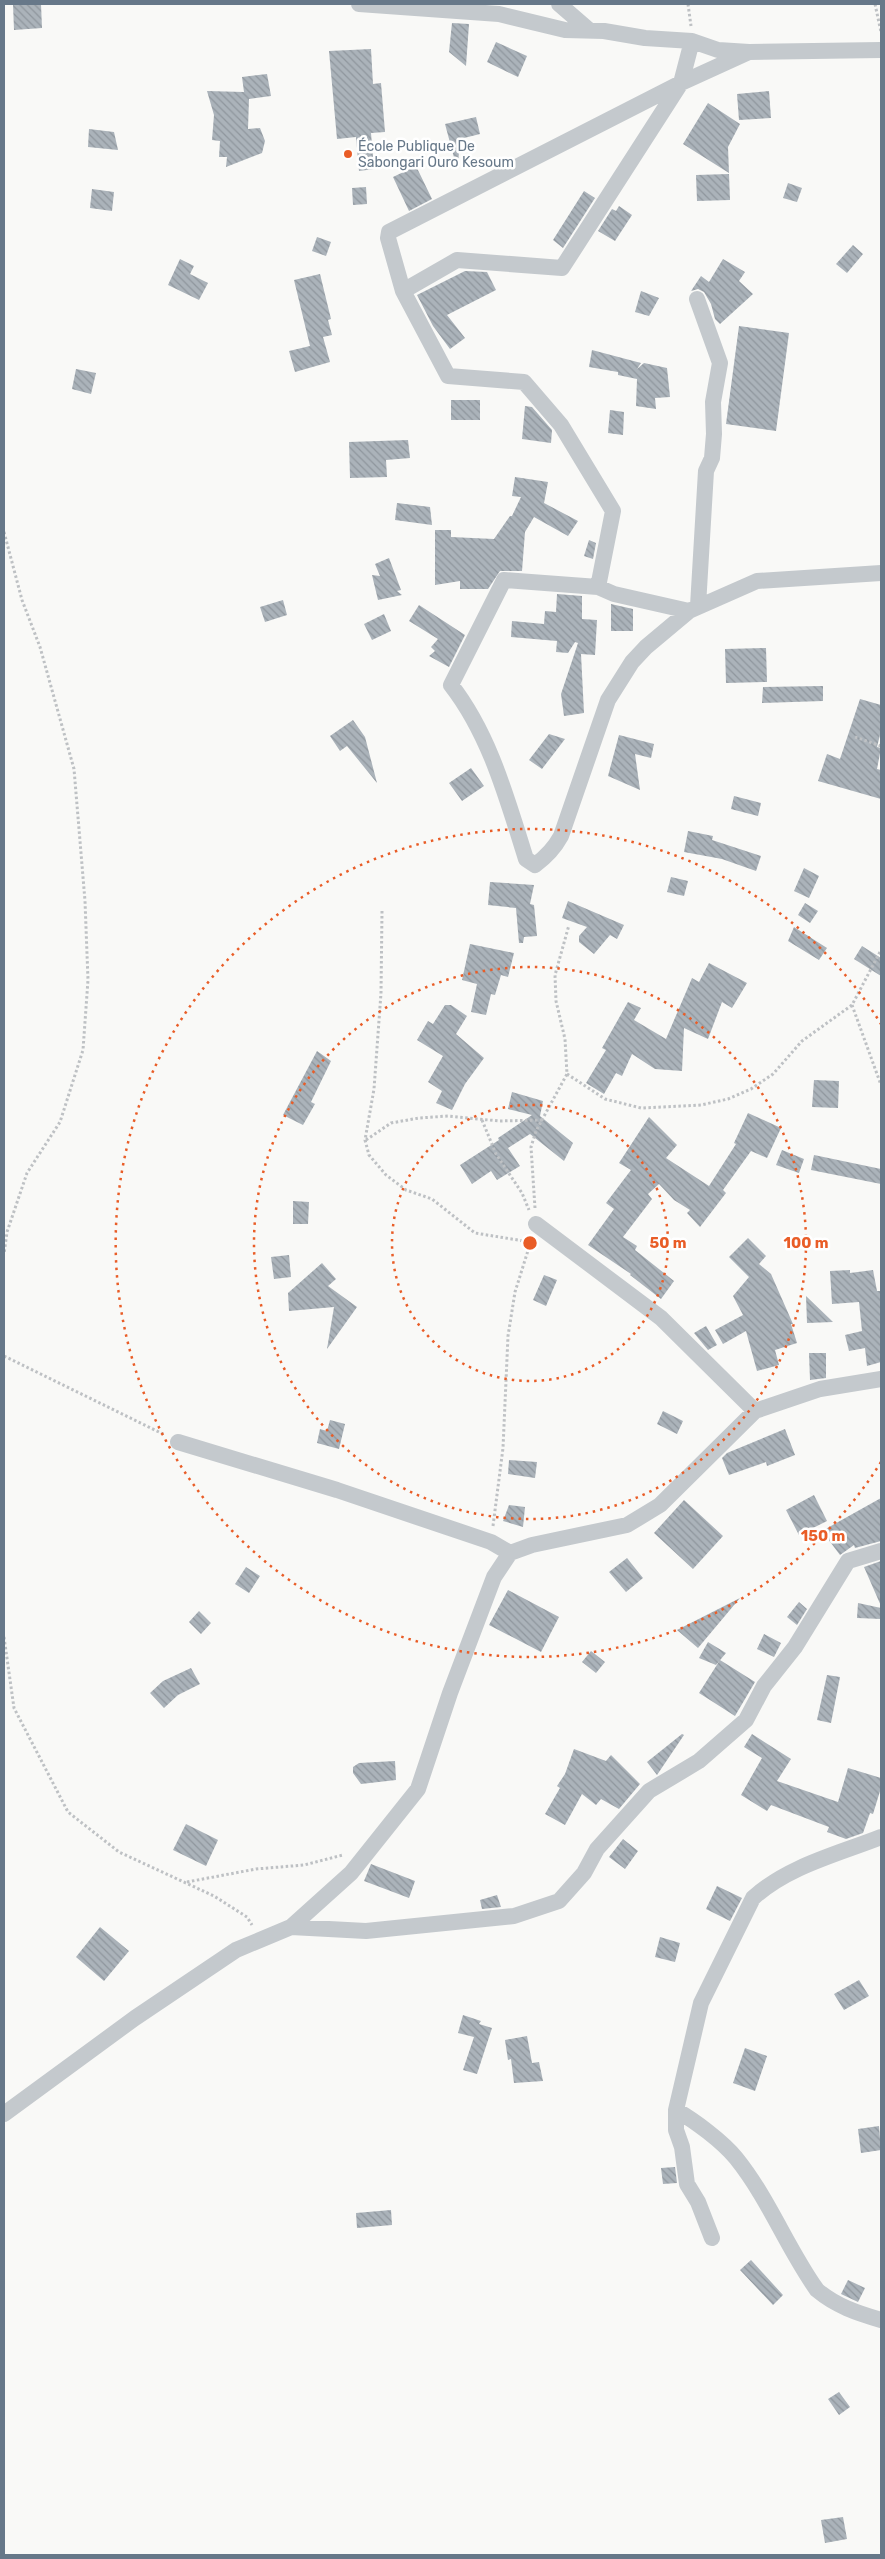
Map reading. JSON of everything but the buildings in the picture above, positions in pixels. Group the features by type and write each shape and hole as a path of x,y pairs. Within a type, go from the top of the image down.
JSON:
{"street":[{"path":"359,4 498,14 565,30 588,30 645,38 692,41 718,50 749,52 881,50"},
{"path":"559,4 588,30"},
{"path":"403,291 457,260 562,268 681,83 692,41"},
{"path":"598,587 613,511 561,425 524,382 448,376 403,291 388,238 390,232 681,83 749,52"},
{"path":"694,608 706,471 712,458 714,434 713,402 720,363 697,298"},
{"path":"694,608 614,594 598,587 504,580 451,684 463,700 498,771 526,859 530,864 540,861 553,848 561,836 602,713 619,681 646,647 694,608 757,581 881,573"},
{"path":"536,1224 661,1318 755,1411"},
{"path":"4,2114 135,2018 236,1950 291,1927 351,1872 418,1788 450,1693 494,1578 510,1553 532,1545 627,1525 660,1505 755,1411 820,1389 881,1379"},
{"path":"178,1442 337,1490 491,1542 510,1553"},
{"path":"291,1927 366,1931 514,1916 559,1901 584,1873 597,1849 649,1791 699,1761 746,1720 764,1686 795,1647 848,1561 881,1551"},
{"path":"712,2238 698,2202 687,2184 682,2147 676,2130 676,2110 701,2003 753,1898 767,1885 789,1873 881,1837"},
{"path":"676,2110 735,2157 765,2199 817,2290 830,2301 854,2313 881,2320"}],"path":[{"path":"875,4 881,32"},
{"path":"4,532 22,600 40,648 74,769 85,901 88,980 83,1050 60,1122 27,1173 7,1232 4,1254"},
{"path":"855,737 881,746"},
{"path":"382,911 381,993 374,1062 374,1089 365,1140 369,1155 386,1175 406,1190 432,1199 476,1233 531,1242"},
{"path":"567,1074 605,1099 641,1108 700,1104 728,1099 751,1089 774,1074 802,1041 852,1005 881,950"},
{"path":"852,1005 881,1085"},
{"path":"365,1140 391,1122 419,1118 448,1116 482,1120 544,1120"},
{"path":"482,1120 496,1154 522,1193 536,1224"},
{"path":"4,1356 178,1442"},
{"path":"4,1637 14,1708 68,1812 119,1852 214,1896 247,1917 262,1939"},
{"path":"186,1883 256,1869 304,1865 371,1848"}],"place":[{"name":"École Publique De Sabongari Ouro Kesoum","path":"348,154"}]}
